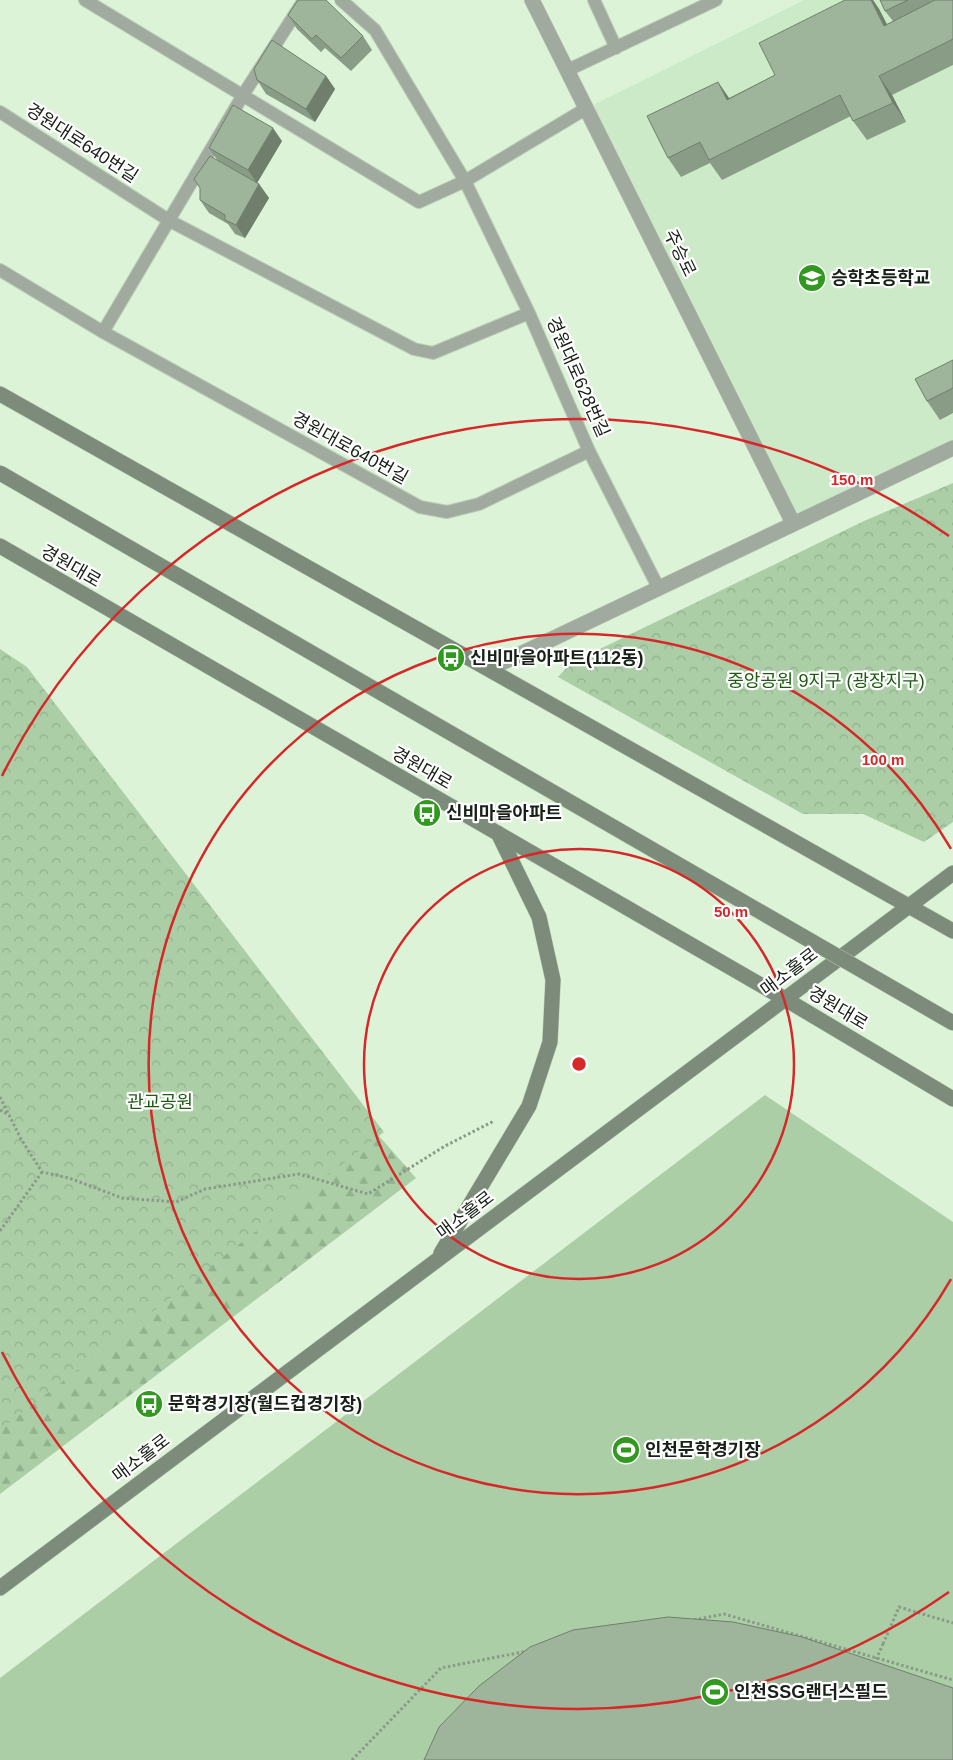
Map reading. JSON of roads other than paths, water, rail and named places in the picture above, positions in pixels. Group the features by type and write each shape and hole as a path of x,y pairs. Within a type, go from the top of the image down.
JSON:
{"main road":[{"path":"0,394 953,931"},
{"path":"0,473 953,1023"},
{"name":"경원대로","path":"0,546 785,999 953,1099"},
{"path":"437,1259 529,1106 550,1042 553,980 539,916 498,833"},
{"name":"매소홀로","path":"0,1588 953,873"}],"street":[{"name":"주승로","path":"532,0 793,522"},
{"path":"488,669 793,522 953,448"}],"lane":[{"path":"86,0 418,202 465,181 587,108"},
{"path":"103,332 243,95 304,0"},
{"path":"341,0 374,30 465,181"},
{"path":"594,0 616,48"},
{"path":"568,70 716,0"},
{"name":"경원대로640번길","path":"0,112 170,221 414,349 433,353 529,313"},
{"name":"경원대로628번길","path":"465,181 529,313 589,451 658,587"},
{"name":"경원대로640번길","path":"0,270 103,332 420,507 447,512 479,504 589,451"}],"place":[{"name":"승학초등학교","path":"812,278"},
{"name":"신비마을아파트(112동)","path":"451,658"},
{"name":"신비마을아파트","path":"427,813"},
{"name":"문학경기장(월드컵경기장)","path":"149,1404"},
{"name":"인천문학경기장","path":"626,1450"},
{"name":"인천SSG랜더스필드","path":"715,1692"}],"park label":[{"name":"중앙공원 9지구 (광장지구)","path":"826,681"},
{"name":"관교공원","path":"160,1102"}]}
